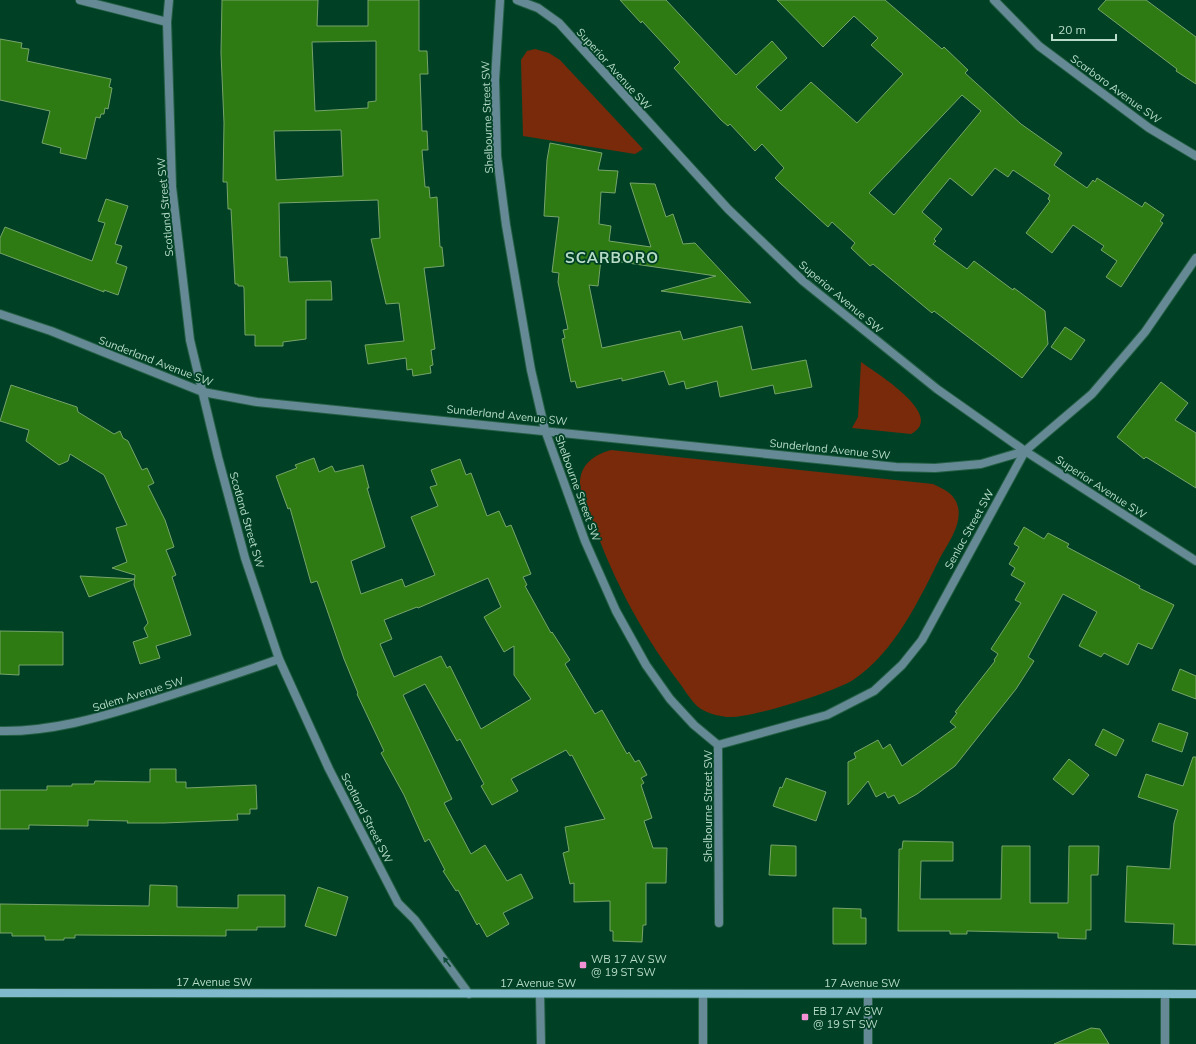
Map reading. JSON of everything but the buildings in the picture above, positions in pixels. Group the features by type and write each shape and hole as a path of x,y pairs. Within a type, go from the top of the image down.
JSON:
{"main road":[{"name":"17 Avenue SW","path":"0,993 1196,994"}],"street":[{"path":"80,0 166,22"},
{"name":"Scotland Street SW","path":"169,0 166,22 172,187 190,340 245,558 279,659 329,769 398,904 415,920 469,994"},
{"name":"Shelbourne Street SW","path":"500,0 495,80 497,156 506,226 531,370 545,430 585,541 616,611 646,665 670,699 694,725 718,745 720,923"},
{"name":"Superior Avenue SW","path":"517,0 538,8 559,23 728,209 803,282 937,389 1025,451 1196,561"},
{"name":"Scarboro Avenue SW","path":"994,0 1039,46 1149,128 1196,156"},
{"name":"Senlac Street SW","path":"718,745 827,715 874,691 902,665 922,640 1025,451 1092,394 1145,332 1196,258"},
{"name":"Sunderland Avenue SW","path":"0,314 51,331 203,392 257,402 545,430 896,467 935,468 981,464 1025,451"},
{"name":"Salem Avenue SW","path":"0,731 19,731 83,722 204,685 279,659"},
{"path":"540,994 541,1044"},
{"path":"703,994 703,1044"},
{"path":"868,994 868,1044"},
{"path":"1165,994 1165,1044"}],"shaded area":[{"path":"535,49 549,53 560,60 643,149 635,154 523,136 521,60 527,51"},
{"path":"861,362 893,385 915,406 920,417 920,426 911,434 852,428 858,417"},
{"path":"611,450 933,484 952,495 957,502 959,513 958,520 951,539 915,607 894,640 868,668 853,680 811,698 753,714 727,717 720,716 697,706 664,662 638,621 606,556 582,494 580,484 582,471 589,461"}],"place":[{"name":"WB 17 AV SW @ 19 ST SW","path":"583,965"},
{"name":"EB 17 AV SW @ 19 ST SW","path":"805,1017"}],"district":[{"name":"SCARBORO","path":"612,257"}]}
